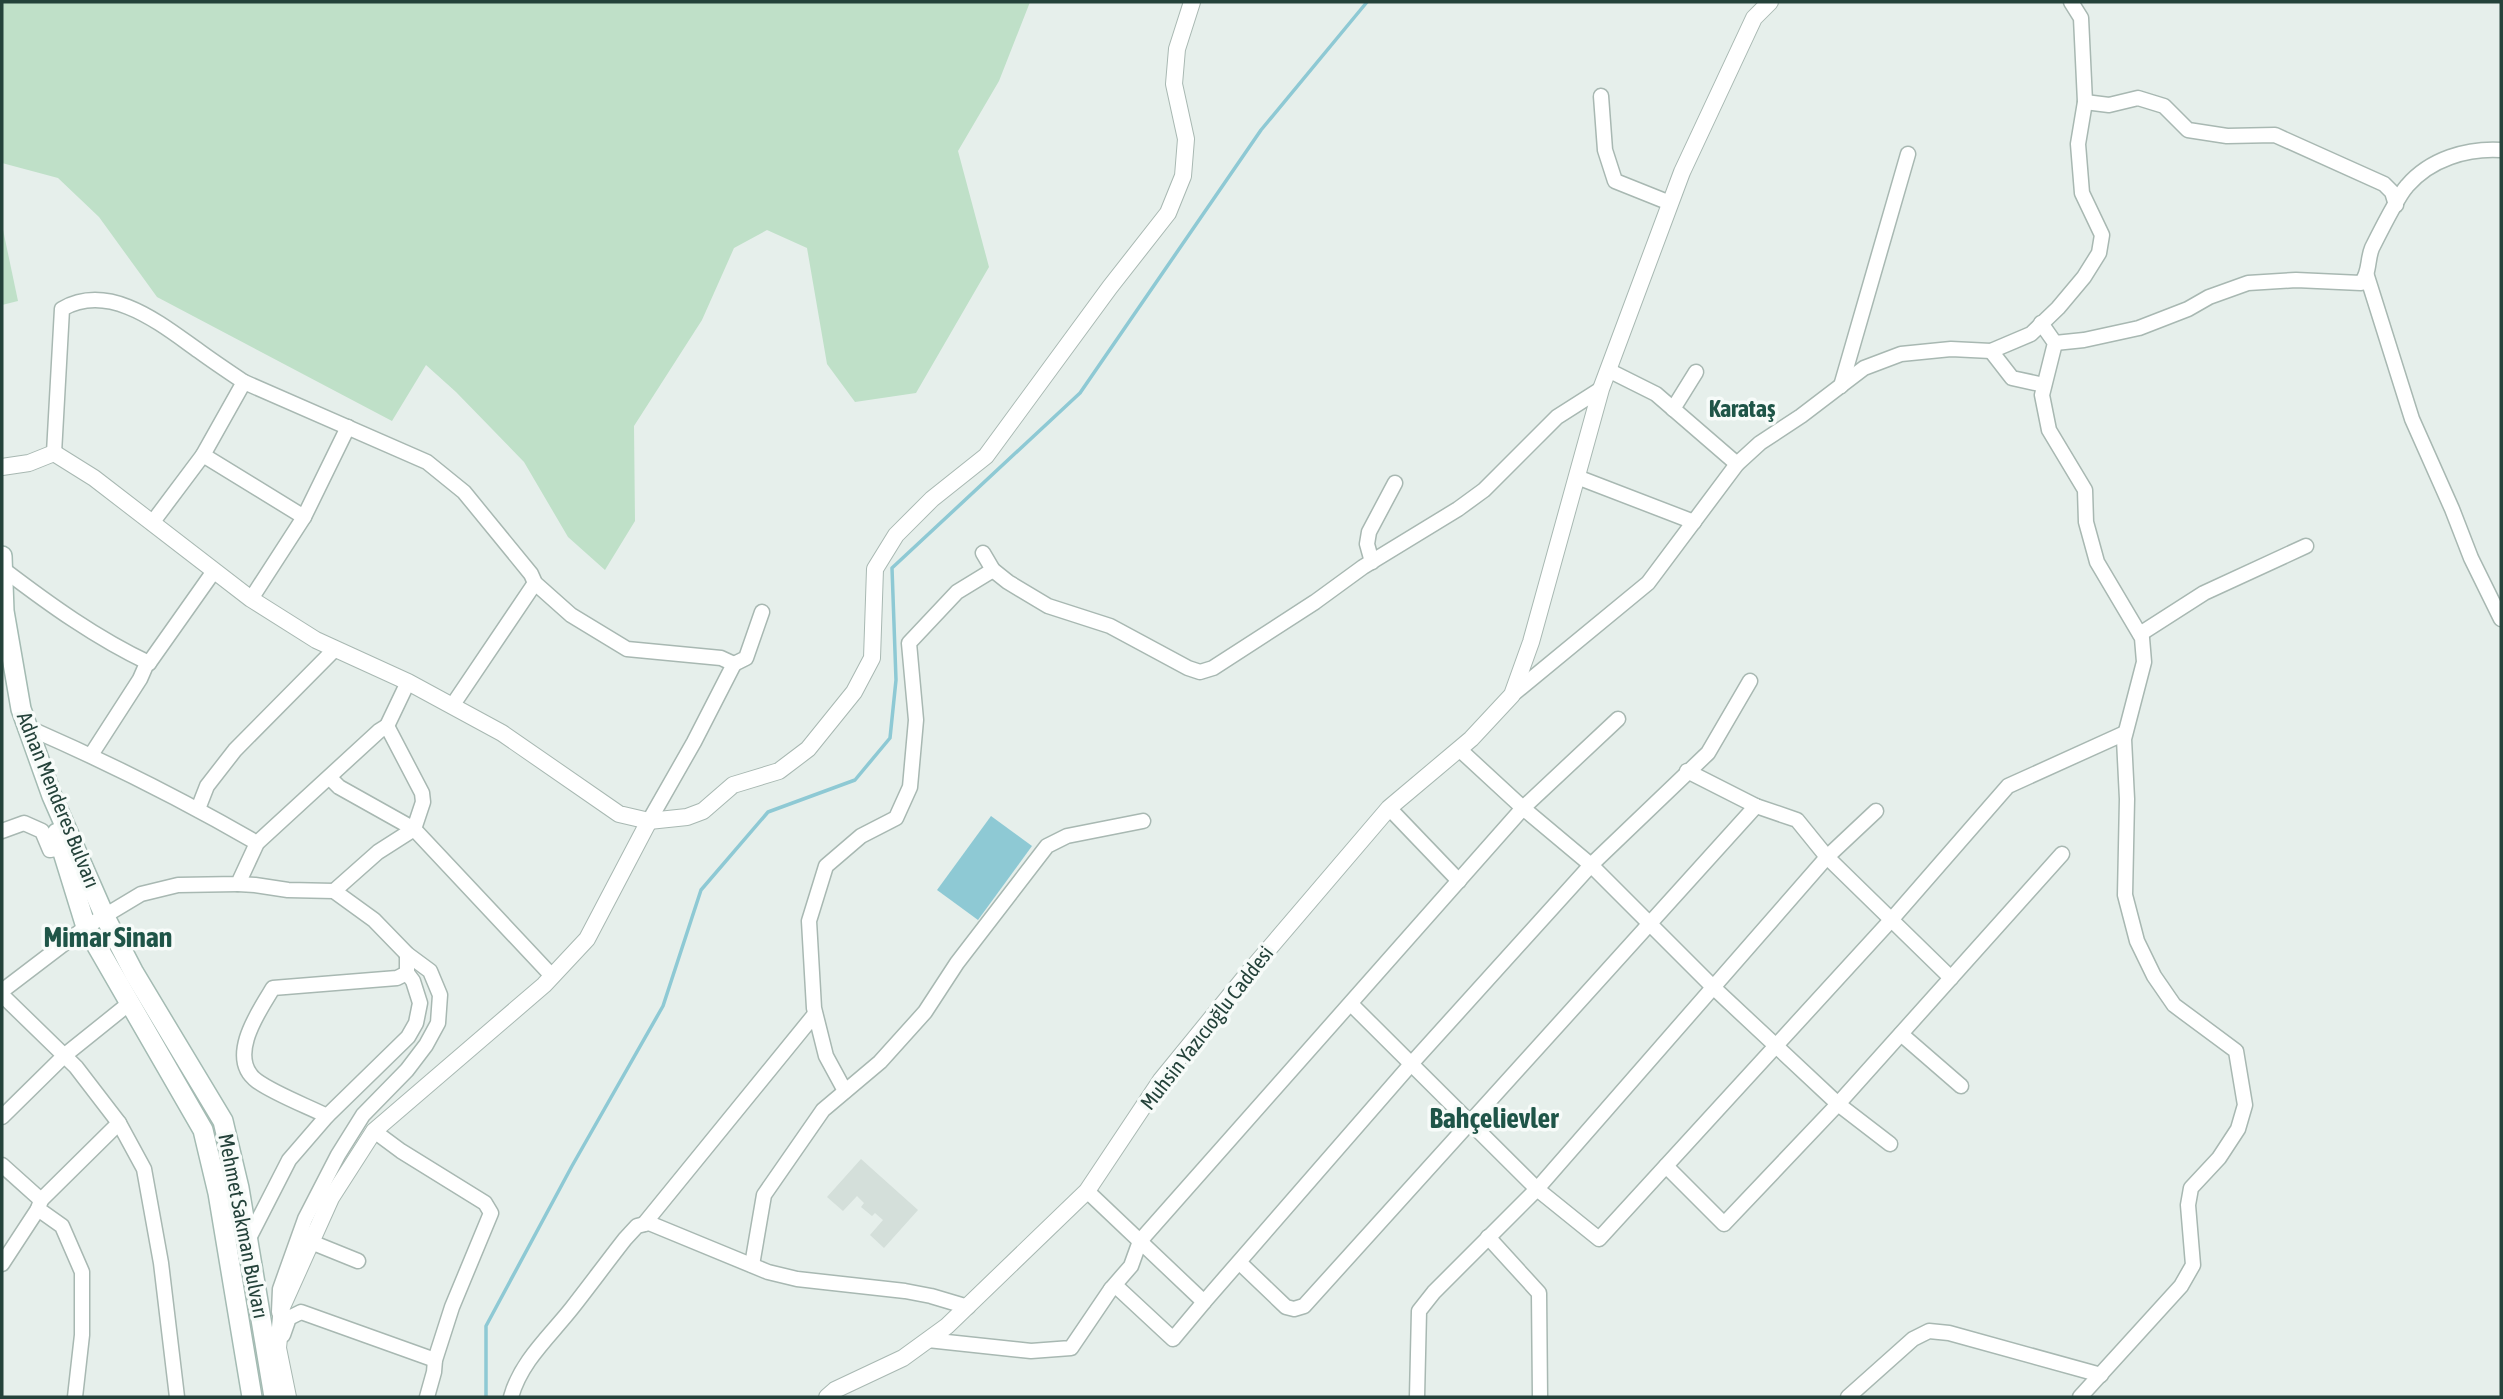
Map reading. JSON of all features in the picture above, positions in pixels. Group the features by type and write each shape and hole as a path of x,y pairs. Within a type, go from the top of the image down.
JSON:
{"main road":[{"name":"Adnan Menderes Bulvarı","path":"2,556 4,611 21,709 52,796 105,917"},
{"name":"Adnan Menderes Bulvarı","path":"2,645 11,713 46,799 86,927"},
{"name":"Mehmet Sakman Bulvarı","path":"105,917 134,973 223,1121 239,1188 274,1397"},
{"name":"Mehmet Sakman Bulvarı","path":"86,927 203,1130 218,1193 252,1397"}],"street":[{"path":"54,453 94,478 251,599 316,640 408,682 502,733 619,814 649,821 687,817 703,811 733,785 779,771 808,749 854,692 872,659 875,569 895,535 932,499 986,456 1168,213 1183,176 1186,139 1174,84 1177,49 1192,2"},
{"path":"1512,695 1531,642 1601,389 1670,203 1754,18 1770,2"},
{"path":"1512,695 1648,583 1737,464 1760,443 1864,368 1901,354 1951,349 1991,351 2031,334 2084,277 2099,253 2102,235 2082,193 2078,144 2084,102 2081,18 2071,2"},
{"path":"1601,96 1605,150 1615,181 1670,203"},
{"path":"2084,102 2109,105 2138,98 2164,106 2188,130 2227,136 2275,135 2384,184 2392,192 2396,205"},
{"path":"2501,150 2475,149 2424,170 2405,187 2371,250 2367,276 2412,419 2471,558 2501,619"},
{"path":"1841,386 1908,154"},
{"path":"2055,343 2084,340 2139,328 2188,309 2209,297 2248,284 2296,280 2349,284 2361,283 2367,276"},
{"path":"54,453 62,309 70,304 98,300 130,307 156,320 244,382 427,462 464,492 531,574 535,583 571,615 627,649 721,658 734,664"},
{"path":"2040,323 2055,343"},
{"path":"2055,343 2042,395 2049,430 2085,489 2086,522 2097,562 2140,634 2144,662 2125,733 2125,895 2137,941 2154,976 2174,1005 2236,1051 2245,1105 2238,1129 2219,1158 2191,1188 2188,1205 2193,1265 2181,1286 2080,1397"},
{"path":"1991,351 2012,377 2044,385"},
{"path":"1608,370 1656,394 1737,464"},
{"path":"1673,409 1696,372"},
{"path":"152,523 202,455 244,382"},
{"path":"983,553 993,570 1048,606 1110,626 1200,672 1213,668 1484,491 1557,417 1601,389"},
{"path":"251,599 304,517 348,427"},
{"path":"2,467 29,463 54,453"},
{"path":"202,455 304,517"},
{"path":"1577,477 1694,522"},
{"path":"1372,562 1367,544 1370,532 1395,483"},
{"path":"2140,634 2204,593 2306,546"},
{"path":"3,569 56,610 121,650 149,663"},
{"path":"91,755 140,679 147,663 214,570"},
{"path":"845,1091 826,1056 815,1014 809,921 826,866 861,836 896,818 910,787 916,720 909,643 957,592 993,570"},
{"path":"452,706 535,583"},
{"path":"278,1348 282,1307 331,1198 374,1131 552,976 587,939 734,664 746,658 762,612"},
{"path":"198,809 207,786 235,750 335,649"},
{"path":"1111,1289 1117,1287 1172,1339 1412,1063 1591,865 1708,753 1750,681"},
{"path":"238,884 257,843 387,726 408,682"},
{"name":"Muhsin Yazıcıoğlu Caddesi","path":"827,1397 835,1390 902,1358 928,1340 968,1307 1087,1191 1161,1080 1389,808 1459,749 1512,695"},
{"path":"928,1340 1031,1351 1071,1348 1111,1289 1131,1266 1140,1241 1523,808 1618,719"},
{"path":"334,891 378,852 414,828 423,802 422,793 387,726"},
{"path":"29,728 91,755 198,809 257,843"},
{"path":"1351,1004 1537,1189 1599,1239 1892,919 2008,786 2125,733"},
{"path":"1459,749 1591,865 1713,987 1838,1104 1890,1144"},
{"path":"1687,771 1756,806 1797,820 1827,857 1951,978"},
{"path":"330,778 339,787 414,828 552,976"},
{"path":"1240,1263 1286,1307 1294,1309 1304,1306 1756,806"},
{"path":"1389,808 1459,881"},
{"path":"1417,1397 1419,1311 1434,1292 1537,1189 1827,857 1876,811"},
{"path":"752,1265 764,1195 824,1110 880,1062 925,1012 957,963 1047,846 1067,836 1143,821"},
{"path":"2,831 24,823 42,831 50,850 61,848"},
{"path":"1665,1166 1724,1224 1838,1104 2062,854"},
{"path":"177,1397 161,1263 144,1169 119,1123 65,1055 2,993 86,927 141,894 178,885 238,884 288,890 334,891 374,920 407,954 430,971 440,995 438,1023 426,1045 407,1070 363,1115 338,1155 305,1219 280,1289 278,1348 288,1397"},
{"path":"247,1242 289,1160 327,1116 408,1037 416,1023 420,1003 413,981 407,973 407,954"},
{"path":"327,1116 255,1080 244,1060 244,1049 254,1018 273,988 397,978 407,973"},
{"path":"2,1117 65,1055 131,1002"},
{"path":"643,1224 815,1014"},
{"path":"1901,1034 1961,1086"},
{"path":"2,1264 39,1204 119,1123"},
{"path":"374,1131 485,1203 491,1213 452,1307 435,1360 427,1397"},
{"path":"2,1165 62,1226 82,1272 82,1335 75,1397"},
{"path":"1087,1191 1204,1302"},
{"path":"511,1397 525,1367 541,1343 572,1308 625,1239 637,1226 643,1224 662,1227 752,1265 797,1279 905,1291 968,1307"},
{"path":"1488,1237 1539,1293 1540,1397"},
{"path":"311,1242 358,1261"},
{"path":"278,1348 289,1318 301,1312 435,1360"},
{"path":"1848,1397 1913,1339 1929,1331 1949,1332 2101,1375"}],"shaded area":[{"path":"861,1159 918,1210 884,1248 870,1235 883,1220 875,1213 872,1216 861,1207 864,1203 857,1196 843,1211 827,1197"}],"green space":[{"path":"2,2 1030,2 999,81 958,151 989,267 916,393 855,402 827,364 807,248 767,230 734,248 702,320 634,426 635,521 605,570 568,537 524,462 426,365 392,421 157,297 99,217 58,178 2,163"},
{"path":"2,225 18,301 2,305"}],"water":[{"path":"991,816 1032,846 978,920 937,890"}],"waterway":[{"path":"486,1397 486,1326 572,1166 663,1006 701,890 768,812 855,780 890,738 896,680 892,568 1080,393 1261,130 1367,2"}],"district":[{"name":"Karataş","path":"1742,409"},
{"name":"Mimar Sinan","path":"108,937"},
{"name":"Bahçelievler","path":"1494,1118"}]}
